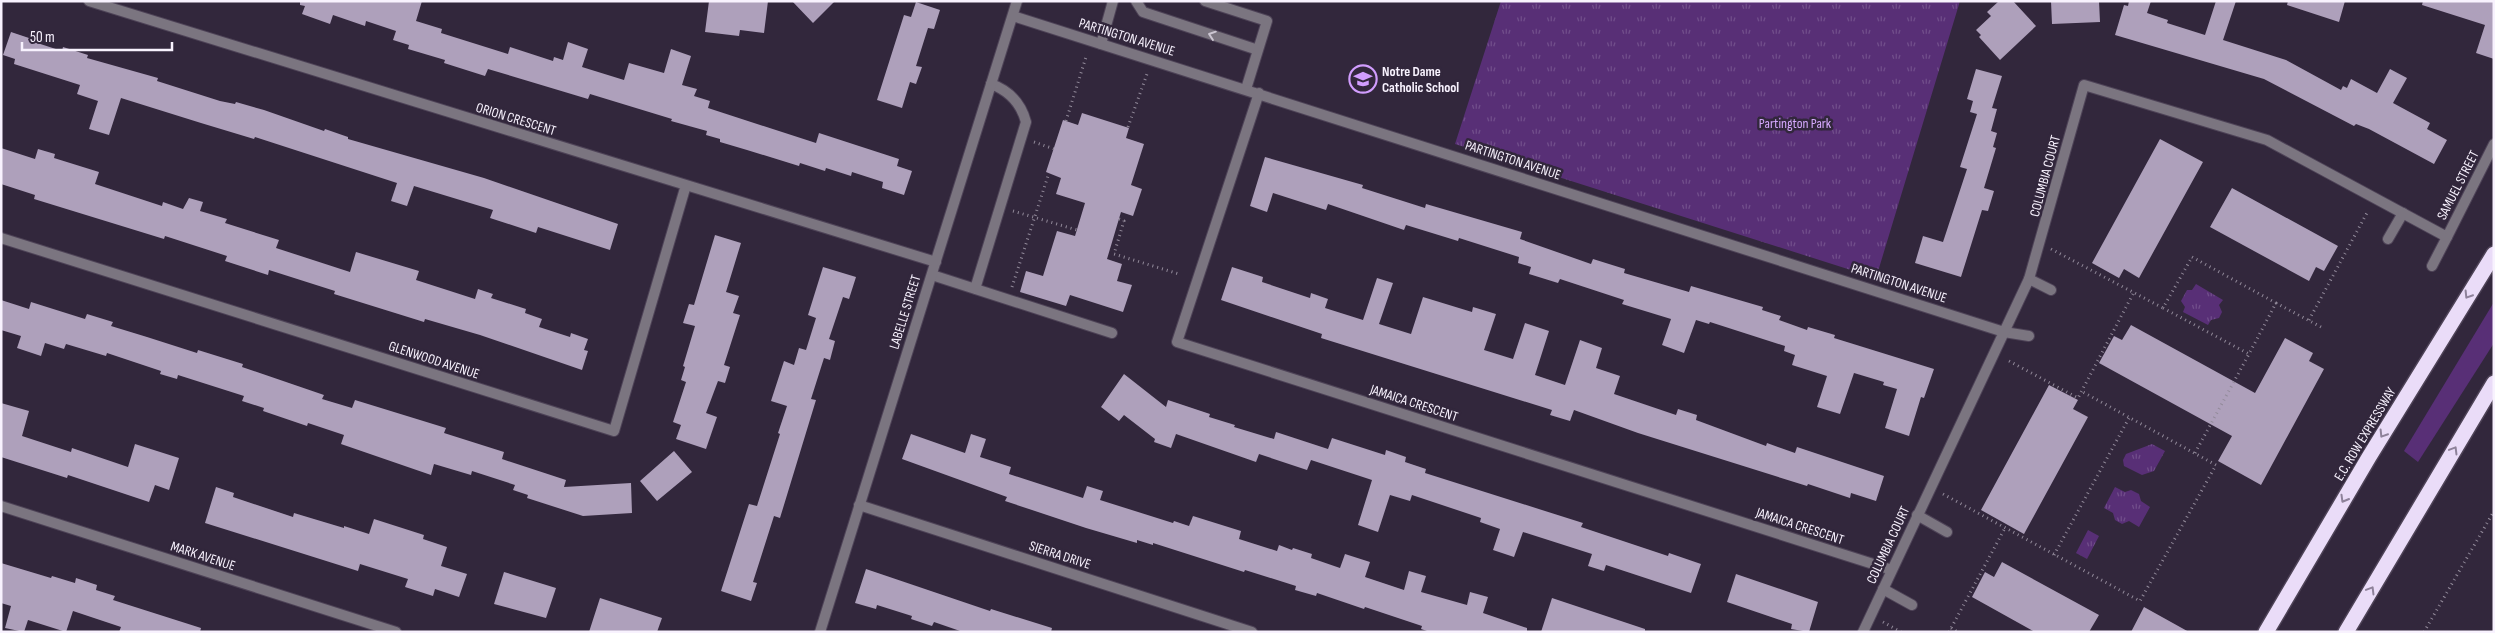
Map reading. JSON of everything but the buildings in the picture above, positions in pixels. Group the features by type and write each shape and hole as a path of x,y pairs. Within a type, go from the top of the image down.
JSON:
{"highway":[{"name":"E.C. ROW EXPRESSWAY","path":"2266,632 2369,457 2494,254"},
{"path":"2346,632 2494,383"}],"street":[{"name":"ORION CRESCENT","path":"89,1 936,262"},
{"name":"LABELLE STREET","path":"820,632 1017,1"},
{"path":"1101,44 1113,1"},
{"path":"1136,1 1143,12 1258,50"},
{"path":"1205,1 1267,21 1246,89"},
{"name":"PARTINGTON AVENUE","path":"1013,16 2004,332 2029,336"},
{"path":"975,289 1026,122 1022,106 1003,88 991,84"},
{"name":"COLUMBIA COURT","path":"1863,632 2029,279 2084,85 2267,140 2447,237"},
{"name":"JAMAICA CRESCENT","path":"1259,93 1177,342 1892,570"},
{"name":"SAMUEL STREET","path":"2432,266 2494,144"},
{"name":"GLENWOOD AVENUE","path":"1,238 614,431 686,185"},
{"path":"2388,239 2403,213"},
{"path":"932,275 1112,333"},
{"path":"2029,279 2051,290"},
{"name":"SIERRA DRIVE","path":"859,505 1252,632"},
{"name":"MARK AVENUE","path":"1,506 396,632"},
{"path":"1917,515 1947,532"},
{"path":"1883,589 1912,605"}],"path":[{"path":"1066,121 1086,57"},
{"path":"1128,127 1148,71"},
{"path":"1031,141 1054,149"},
{"path":"1011,289 1049,173"},
{"path":"1009,210 1076,230"},
{"path":"2309,320 2368,210"},
{"path":"1119,219 1124,221 1114,254 1179,274"},
{"path":"2051,248 2249,354"},
{"path":"2164,308 2192,256 2321,327"},
{"path":"2009,361 2078,398 2134,292"},
{"path":"2195,453 2276,303"},
{"path":"1943,494 2140,601 2216,465 2081,391"},
{"path":"2054,555 2129,418"},
{"path":"2424,632 2494,511"},
{"path":"1958,632 1950,630 2005,528"},
{"path":"1880,620 1901,632"}],"green space":[{"name":"Partington Park","path":"1501,1 1960,1 1876,278 1455,144"},
{"path":"2196,284 2223,300 2219,305 2222,312 2219,318 2211,320 2208,325 2183,312 2185,307 2181,301 2187,290 2192,290"},
{"path":"2494,302 2494,343 2418,462 2404,451"},
{"path":"2152,444 2165,451 2154,471 2142,475 2124,466 2123,460 2126,454"},
{"path":"2115,487 2125,492 2131,490 2139,494 2141,501 2150,507 2139,527 2129,521 2122,524 2115,520 2113,513 2104,508"},
{"path":"2088,530 2099,536 2087,559 2076,553"}],"place":[{"name":"Notre Dame Catholic School","path":"1363,79"}]}
